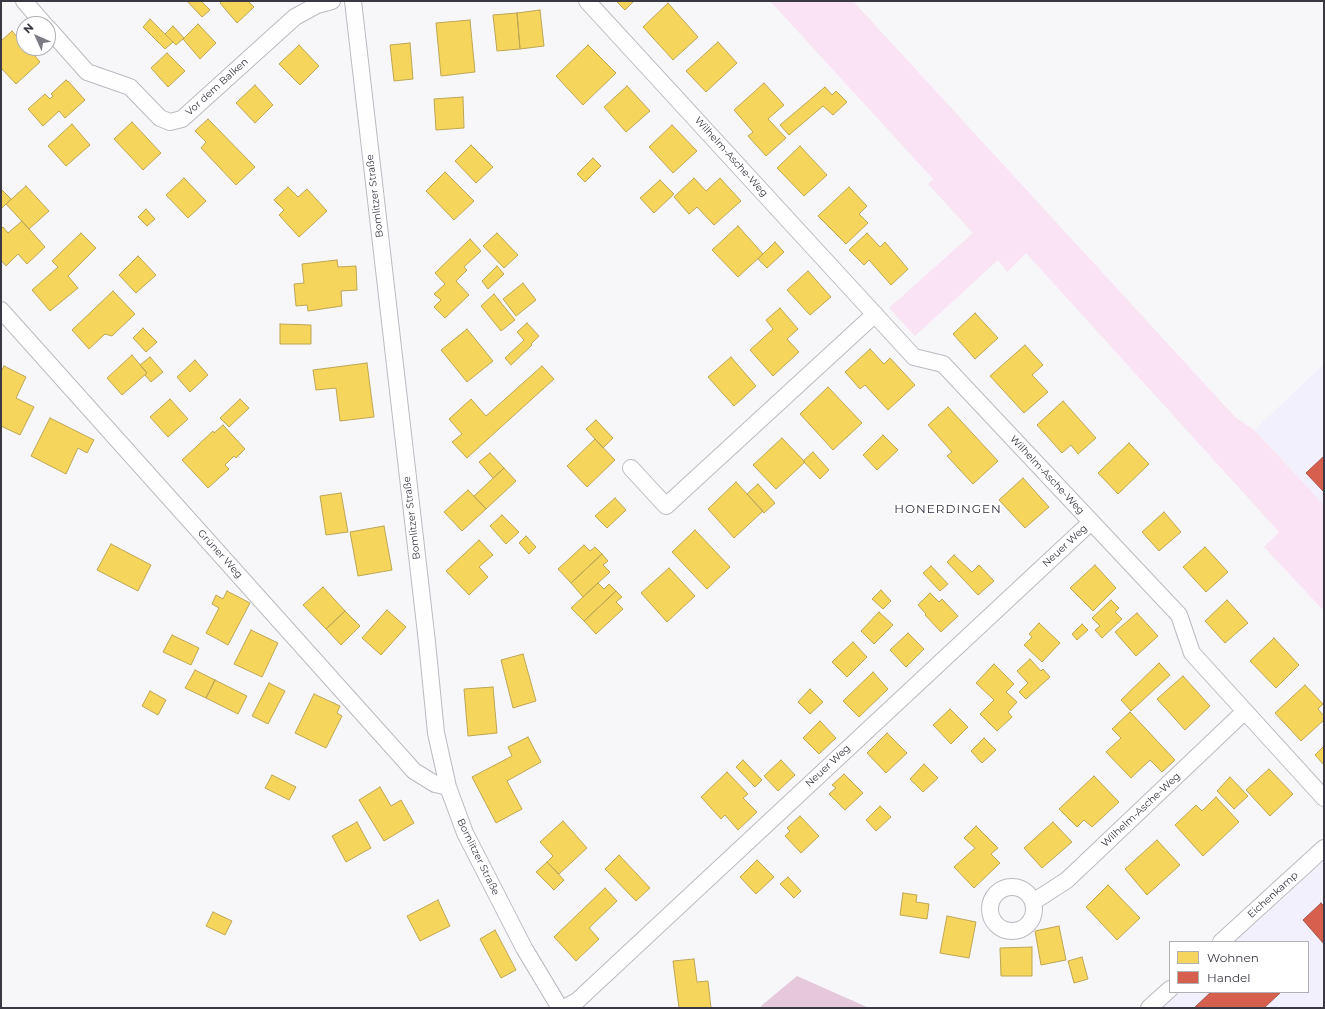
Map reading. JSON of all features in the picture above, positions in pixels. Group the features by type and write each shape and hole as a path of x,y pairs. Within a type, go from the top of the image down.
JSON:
{"street":[{"path":"24,1 37,16"},
{"name":"Vor dem Balken","path":"56,37 87,72 130,87 160,118 170,122 182,118 295,17 317,5 332,1"},
{"name":"Bomlitzer Straße","path":"353,1 427,642 436,734 448,787 465,833 524,948 560,1008"},
{"name":"Wilhelm-Asche-Weg","path":"587,1 914,357 942,364 1179,615 1192,653 1324,798"},
{"name":"Grüner Weg","path":"1,310 414,771 435,784 448,787"},
{"path":"631,468 666,506 875,314"},
{"name":"Neuer Weg","path":"564,1008 577,1001 1091,522"},
{"name":"Wilhelm-Asche-Weg","path":"1033,902 1067,880 1245,711"},
{"name":"Eichenkamp","path":"1222,941 1324,848"},
{"path":"1149,1008 1169,990"}],"shaded area":[{"path":"770,1 853,1 1235,417 1254,430 1324,505 1324,611 1264,547 1279,532 1026,253 1007,272 998,260 915,336 889,308 973,233 928,184 933,179"},
{"path":"1324,364 1324,505 1254,430"},
{"path":"1324,860 1324,1008 1163,1008 1179,993 1309,993 1309,941 1236,941"},
{"path":"797,976 869,1008 762,1008 761,1006"}],"building: Wohnen":[{"path":"187,1 201,1 210,10 202,17"},
{"path":"222,1 248,1 254,7 237,23 220,3"},
{"path":"616,1 634,1 625,10"},
{"path":"668,3 698,37 673,60 643,27"},
{"path":"540,10 544,46 520,49 517,13"},
{"path":"517,13 520,49 497,51 493,15"},
{"path":"150,19 173,42 165,49 143,27"},
{"path":"470,20 475,72 441,76 436,23"},
{"path":"198,24 216,43 200,59 183,39"},
{"path":"173,26 184,38 176,45 165,34"},
{"path":"12,31 16,36 16,56 35,56 40,62 16,84 1,68 1,41"},
{"path":"718,42 737,63 706,92 686,71"},
{"path":"410,43 413,79 394,81 390,45"},
{"path":"299,45 319,66 300,85 279,64"},
{"path":"588,45 616,73 583,105 556,76"},
{"path":"167,53 185,71 168,87 151,68"},
{"path":"66,80 85,100 65,118 59,111 43,126 28,109 45,94 50,99 53,96 51,94"},
{"path":"764,83 784,105 768,119 786,138 766,156 748,136 753,132 734,110"},
{"path":"255,85 273,105 255,123 236,103"},
{"path":"627,86 650,111 626,132 604,107"},
{"path":"825,87 832,95 836,91 847,102 833,115 823,106 789,135 780,125"},
{"path":"463,97 464,128 436,130 434,99"},
{"path":"208,119 255,167 236,185 201,148 206,142 195,131"},
{"path":"132,122 161,153 143,170 114,139"},
{"path":"72,124 90,145 66,166 48,146"},
{"path":"672,125 697,151 673,173 649,147"},
{"path":"471,145 493,167 476,183 455,161"},
{"path":"800,146 827,175 804,196 777,168"},
{"path":"593,158 601,166 585,182 577,174"},
{"path":"445,172 474,201 454,220 426,191"},
{"path":"184,178 206,201 188,218 166,195"},
{"path":"694,178 706,191 720,178 741,201 714,225 697,207 689,214 674,197"},
{"path":"660,180 674,194 654,213 640,198"},
{"path":"26,186 49,211 29,229 6,204"},
{"path":"288,187 298,197 307,189 327,211 299,237 279,215 284,210 274,200"},
{"path":"849,187 867,206 859,214 868,223 846,244 818,216"},
{"path":"1,189 11,199 1,209"},
{"path":"146,209 155,219 147,226 138,217"},
{"path":"22,221 45,247 27,264 18,254 6,266 1,260 1,229 3,227 8,233"},
{"path":"738,226 763,254 738,277 712,250"},
{"path":"81,233 96,248 68,276 78,288 50,311 32,290 58,267 52,261"},
{"path":"497,233 518,255 504,268 483,246"},
{"path":"867,233 880,247 885,242 908,269 891,285 869,260 864,265 849,250"},
{"path":"470,239 481,251 464,267 467,270 456,281 469,295 445,318 434,307 441,300 434,294 445,284 435,273"},
{"path":"775,242 784,252 767,268 758,259"},
{"path":"138,256 156,275 136,293 119,275"},
{"path":"337,260 338,267 356,266 357,290 341,291 342,306 308,311 307,305 296,306 294,284 304,283 302,264"},
{"path":"497,266 504,274 488,289 482,281"},
{"path":"808,271 831,297 810,315 787,290"},
{"path":"523,283 536,300 516,316 503,299"},
{"path":"113,291 135,314 112,336 105,334 89,349 72,330"},
{"path":"494,294 515,320 501,331 481,306"},
{"path":"780,308 798,329 787,339 799,352 773,376 750,350 773,329 766,320"},
{"path":"975,313 998,338 975,359 953,334"},
{"path":"527,323 539,336 531,344 532,345 511,365 505,358 524,340 517,332"},
{"path":"280,324 311,325 311,344 280,344"},
{"path":"143,328 157,342 146,352 133,338"},
{"path":"467,329 493,361 467,382 441,350"},
{"path":"1025,345 1043,365 1032,375 1048,392 1024,413 990,376"},
{"path":"870,349 884,364 890,358 915,385 888,410 865,385 860,389 845,372"},
{"path":"132,355 147,373 122,395 107,378"},
{"path":"150,357 163,372 151,382 145,375 147,373 140,365"},
{"path":"731,357 756,386 734,406 708,377"},
{"path":"195,360 208,375 190,392 177,377"},
{"path":"367,363 374,417 340,421 336,388 316,390 313,370"},
{"path":"4,366 26,377 16,398 34,407 20,435 1,426 1,372"},
{"path":"542,366 554,379 467,458 452,442 462,434 449,419 471,399 486,416"},
{"path":"828,387 862,423 833,450 800,414"},
{"path":"170,399 188,419 168,437 150,417"},
{"path":"240,399 249,408 229,427 220,418"},
{"path":"1063,401 1096,438 1078,454 1071,445 1062,453 1037,425"},
{"path":"948,407 998,461 973,484 947,456 952,452 928,425"},
{"path":"50,418 94,440 87,453 78,448 66,474 31,456"},
{"path":"596,420 613,438 603,448 586,429"},
{"path":"223,425 245,449 236,458 234,456 225,465 229,469 208,488 182,460 213,431 214,433"},
{"path":"883,435 898,450 877,470 863,455"},
{"path":"782,438 805,462 776,489 753,465"},
{"path":"595,439 615,460 587,487 567,466"},
{"path":"1129,443 1149,464 1118,494 1098,473"},
{"path":"813,452 829,470 820,479 803,461"},
{"path":"490,453 504,468 493,478 479,462"},
{"path":"504,468 516,481 486,509 474,496"},
{"path":"1023,478 1049,507 1025,528 999,500"},
{"path":"736,482 763,511 734,538 708,509"},
{"path":"758,484 775,503 764,513 747,494"},
{"path":"468,490 486,509 462,531 444,512"},
{"path":"341,493 348,532 326,535 320,496"},
{"path":"615,498 626,510 607,528 595,516"},
{"path":"1164,512 1181,532 1159,551 1142,532"},
{"path":"502,515 519,532 506,544 490,526"},
{"path":"384,526 392,570 358,576 350,532"},
{"path":"695,530 730,567 707,589 672,552"},
{"path":"526,536 536,547 529,554 519,543"},
{"path":"479,540 493,555 479,567 488,577 469,595 446,571"},
{"path":"111,544 151,565 138,591 97,570"},
{"path":"584,545 590,551 595,547 602,554 571,583 558,569"},
{"path":"1205,547 1228,572 1206,592 1183,567"},
{"path":"602,554 608,561 603,565 610,572 583,597 571,583"},
{"path":"954,555 972,572 979,565 994,581 978,595 947,562"},
{"path":"1095,565 1116,588 1093,611 1070,588"},
{"path":"931,566 948,584 940,591 923,573"},
{"path":"669,568 695,596 667,622 641,593"},
{"path":"598,583 604,589 609,584 616,591 584,621 571,608"},
{"path":"323,587 345,611 326,629 303,605"},
{"path":"881,590 891,601 883,609 872,599"},
{"path":"227,591 250,603 228,645 206,633 219,608 212,604 216,595 223,599"},
{"path":"616,591 622,597 616,602 623,609 596,634 584,621"},
{"path":"930,593 939,602 942,599 958,616 941,632 918,605"},
{"path":"1111,600 1119,608 1115,612 1122,619 1102,638 1095,630 1100,626 1092,618"},
{"path":"1227,600 1248,623 1225,643 1205,621"},
{"path":"387,610 406,627 381,655 362,638"},
{"path":"345,611 360,626 341,645 326,629"},
{"path":"879,612 893,625 874,644 861,631"},
{"path":"1137,613 1158,636 1136,656 1115,632"},
{"path":"1039,623 1060,643 1042,662 1024,645 1032,637 1029,634"},
{"path":"1082,624 1088,630 1077,640 1072,634"},
{"path":"251,630 278,643 262,677 234,664"},
{"path":"908,633 924,649 906,667 890,650"},
{"path":"172,635 199,648 191,665 163,652"},
{"path":"1274,638 1299,665 1276,688 1250,661"},
{"path":"853,642 867,657 847,677 832,662"},
{"path":"523,654 536,701 513,708 501,660"},
{"path":"1030,659 1041,671 1043,669 1050,677 1026,699 1019,692 1028,683 1017,671"},
{"path":"1159,663 1170,675 1131,711 1121,700"},
{"path":"994,664 1014,684 1006,692 1017,702 1008,712 1012,717 997,731 980,714 994,700 976,683"},
{"path":"195,670 215,680 206,698 185,688"},
{"path":"873,672 888,689 859,717 843,701"},
{"path":"1183,676 1210,706 1185,730 1157,699"},
{"path":"215,680 247,696 238,714 206,698"},
{"path":"269,683 285,691 268,724 252,716"},
{"path":"1305,685 1323,704 1318,709 1324,716 1324,720 1301,741 1275,713"},
{"path":"493,687 497,733 468,736 464,689"},
{"path":"810,689 823,702 810,714 798,702"},
{"path":"150,691 166,700 158,715 142,706"},
{"path":"314,694 340,706 337,713 342,716 326,748 295,733"},
{"path":"950,709 968,727 951,744 933,725"},
{"path":"1130,712 1175,760 1162,772 1150,760 1131,778 1106,752 1121,738 1112,729"},
{"path":"820,721 836,738 819,754 803,738"},
{"path":"887,733 907,753 886,773 867,753"},
{"path":"528,737 541,762 507,781 522,809 496,823 472,777 512,756 508,747"},
{"path":"984,738 996,750 982,763 971,751"},
{"path":"1324,746 1324,765 1315,755"},
{"path":"743,760 762,780 755,787 736,767"},
{"path":"781,760 795,775 778,791 764,776"},
{"path":"924,764 938,778 923,792 910,779"},
{"path":"1269,769 1293,794 1270,816 1246,790"},
{"path":"727,772 748,794 743,798 757,812 738,830 725,815 721,819 701,797"},
{"path":"844,774 863,793 845,810 829,794 836,788 832,785"},
{"path":"272,775 296,787 289,800 265,788"},
{"path":"1094,776 1119,802 1092,827 1084,820 1077,827 1059,809"},
{"path":"1230,777 1248,796 1234,809 1217,791"},
{"path":"380,787 391,806 401,800 414,823 384,841 359,800"},
{"path":"1216,797 1239,822 1203,856 1175,825 1196,805 1202,811"},
{"path":"880,806 891,817 876,831 866,820"},
{"path":"800,816 819,836 801,853 785,836 790,831 787,828"},
{"path":"563,821 587,848 559,874 547,862 553,856 540,842"},
{"path":"357,822 371,848 346,862 332,836"},
{"path":"1053,822 1072,842 1042,868 1024,848"},
{"path":"976,826 998,848 991,854 1000,863 974,888 954,867 975,848 964,838"},
{"path":"1157,840 1180,865 1147,895 1125,869"},
{"path":"619,855 650,888 636,901 605,869"},
{"path":"757,860 774,877 756,894 740,877"},
{"path":"547,862 564,880 554,890 536,872"},
{"path":"788,877 801,891 794,898 780,884"},
{"path":"1108,885 1140,918 1117,940 1086,907"},
{"path":"605,888 617,901 589,928 599,939 576,961 554,937"},
{"path":"903,893 917,895 916,902 929,904 927,919 900,915"},
{"path":"438,900 450,926 420,941 407,916"},
{"path":"213,912 232,921 225,935 206,926"},
{"path":"947,916 976,922 969,958 940,953"},
{"path":"1059,926 1066,960 1041,965 1035,931"},
{"path":"495,930 516,970 501,978 480,939"},
{"path":"1032,947 1032,976 1001,976 1000,948"},
{"path":"1082,957 1088,979 1074,983 1068,961"},
{"path":"694,959 697,982 708,981 711,1008 679,1008 673,961"}],"building: Handel":[{"path":"1324,456 1324,492 1306,473"},
{"path":"1321,903 1324,906 1324,944 1303,920"},
{"path":"1210,993 1280,993 1264,1008 1194,1008"}],"district":[{"name":"HONERDINGEN","path":"948,509"}]}
